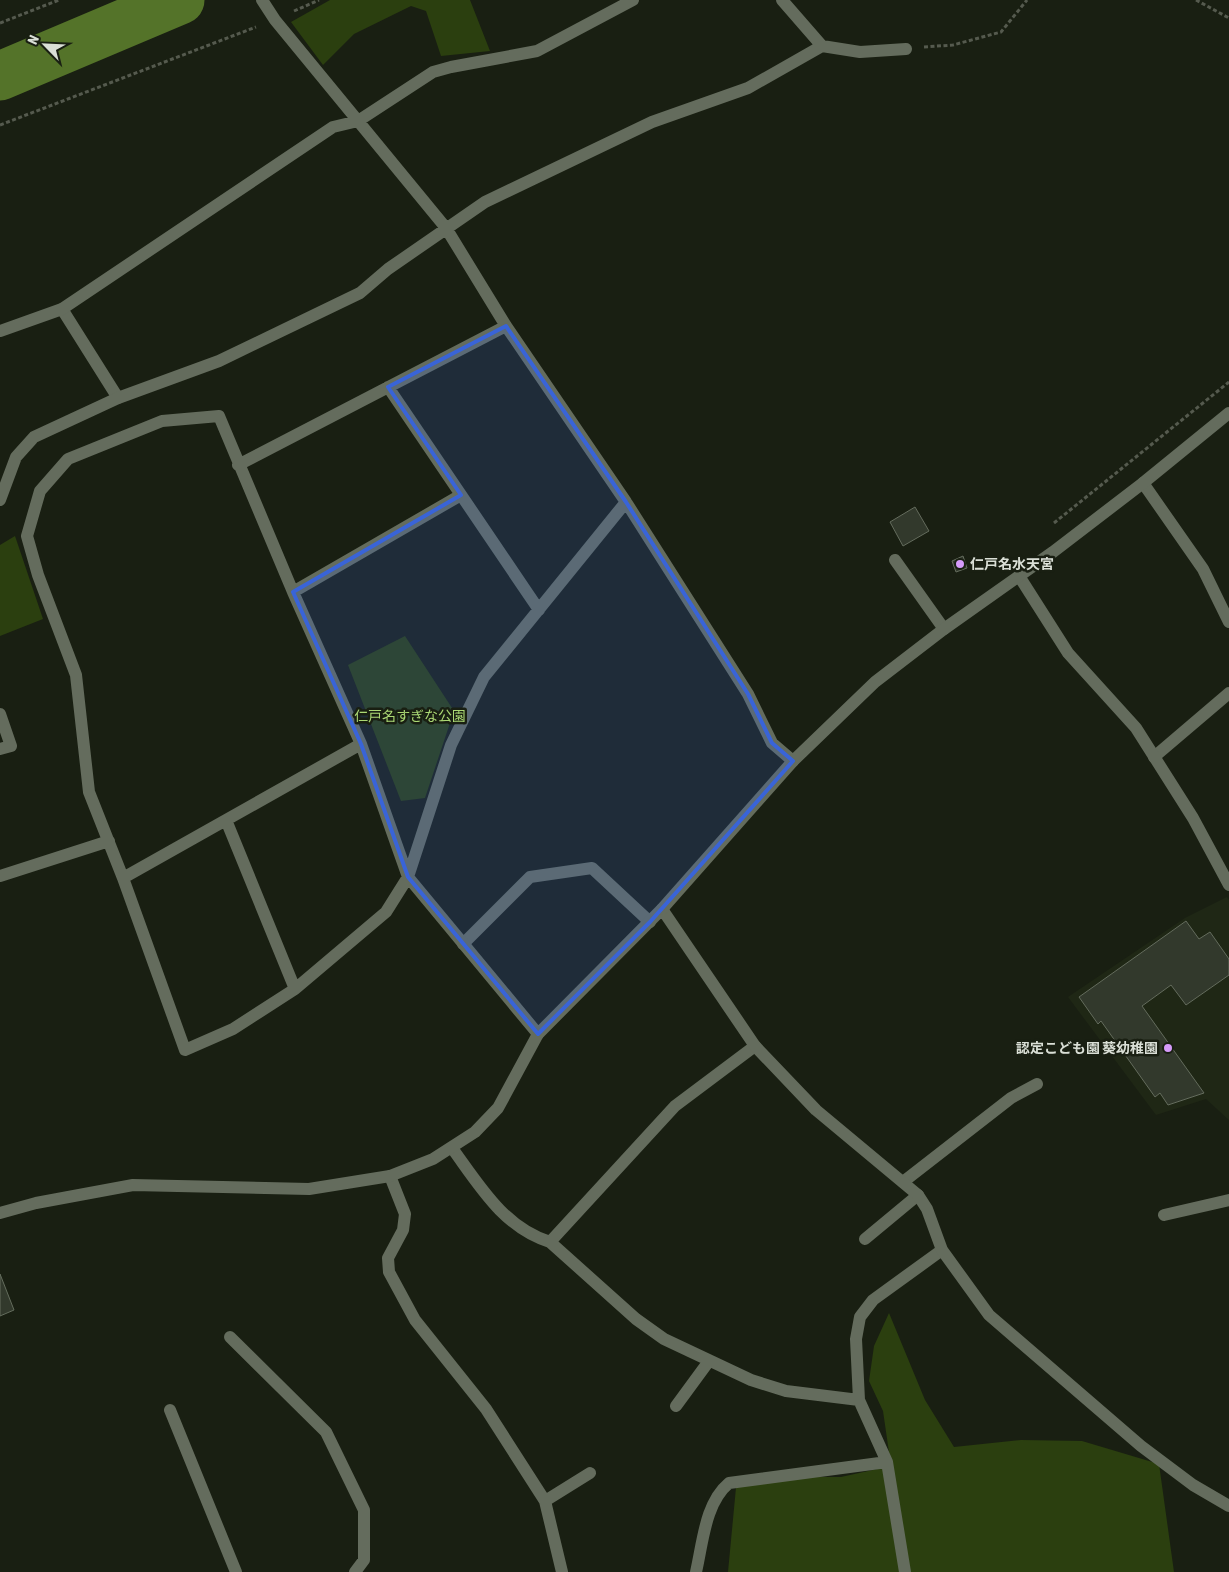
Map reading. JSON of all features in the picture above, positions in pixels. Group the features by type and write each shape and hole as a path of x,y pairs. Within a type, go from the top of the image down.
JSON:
{"street":[{"path":"262,0 275,20 446,228 506,326 626,502 748,694 772,743 793,761"},
{"path":"0,331 62,308 333,127 358,122 433,72 537,51 633,0"},
{"path":"782,0 822,46"},
{"path":"0,500 16,457 34,437 118,398 219,361 360,293 388,269 446,228 503,194 652,122 748,88 822,46 860,52 906,48"},
{"path":"62,308 118,398"},
{"path":"238,465 506,326"},
{"path":"388,387 539,610"},
{"path":"0,1213 54,1199 133,1185 309,1190 390,1176 433,1159 452,1148 475,1132 498,1108 538,1034 583,986 650,922 793,761 875,682 1143,483 1229,413"},
{"path":"538,1034 408,877 361,744 238,465 219,416 162,421 68,459 40,491 27,536 38,574 76,675 89,792 123,878 185,1050 233,1030 295,990 386,912 408,877 451,745 484,677 626,502"},
{"path":"1143,483 1203,570 1229,622"},
{"path":"293,592 461,495"},
{"path":"895,560 944,630"},
{"path":"1019,576 1068,653 1136,728 1193,818 1229,885"},
{"path":"1154,757 1229,693"},
{"path":"0,714 11,746 0,749"},
{"path":"123,878 361,744"},
{"path":"226,820 295,990"},
{"path":"0,876 109,841"},
{"path":"463,944 530,877 592,868 650,922"},
{"path":"662,909 755,1046 816,1110 918,1195 927,1209 942,1250 989,1315 1141,1446 1193,1485 1229,1506"},
{"path":"550,1242 675,1106 755,1046"},
{"path":"903,1182 1011,1098 1037,1084"},
{"path":"452,1148 486,1195 511,1222 532,1236 550,1242 636,1319 664,1339 751,1380 786,1391 859,1400"},
{"path":"390,1176 405,1214 403,1230 388,1258 389,1272 415,1320 486,1409 545,1500 562,1572"},
{"path":"865,1239 918,1195"},
{"path":"1164,1215 1229,1200"},
{"path":"905,1572 887,1462 859,1400 856,1339 860,1317 873,1300 942,1250"},
{"path":"230,1337 326,1432 364,1510 364,1560 355,1572"},
{"path":"676,1406 709,1360"},
{"path":"170,1410 236,1572"},
{"path":"696,1572 712,1505 718,1492 729,1483 887,1462"},
{"path":"545,1500 590,1473"}],"path":[{"path":"0,22 59,0"},
{"path":"0,125 275,20 319,0"},
{"path":"906,48 953,45 1001,32 1027,0"},
{"path":"1196,0 1229,18"},
{"path":"1046,529 1229,382"}],"highlighted area":[{"path":"506,326 626,502 748,694 772,743 793,761 650,922 538,1034 408,877 361,744 293,592 461,495 388,387"}],"shaded area":[{"name":"認定こども園 葵幼稚園","path":"1227,897 1229,900 1229,1120 1206,1099 1156,1115 1068,997 1185,918"}],"green space":[{"path":"330,0 470,0 490,51 441,56 426,11 411,6 354,34 323,65 291,22"},
{"path":"15,536 43,619 0,636 0,545"},
{"name":"仁戸名すぎな公園","path":"405,636 454,711 425,798 401,801 348,665"},
{"path":"889,1313 925,1400 954,1447 1021,1440 1082,1441 1159,1464 1174,1572 728,1572 737,1477 841,1477 891,1466 883,1411 869,1381 874,1346"}],"building":[{"path":"915,507 929,531 903,546 890,522"},
{"path":"963,556 967,568 956,572 952,561"},
{"path":"1186,921 1199,939 1210,932 1229,959 1229,975 1186,1005 1171,985 1142,1006 1204,1093 1168,1105 1160,1093 1155,1097 1101,1021 1098,1024 1079,997"},
{"path":"0,1274 14,1310 0,1316"}],"waterway":[{"path":"0,76 180,0"}],"place":[{"name":"仁戸名水天宮","path":"960,564"},
{"name":"認定こども園 葵幼稚園","path":"1168,1048"}]}
